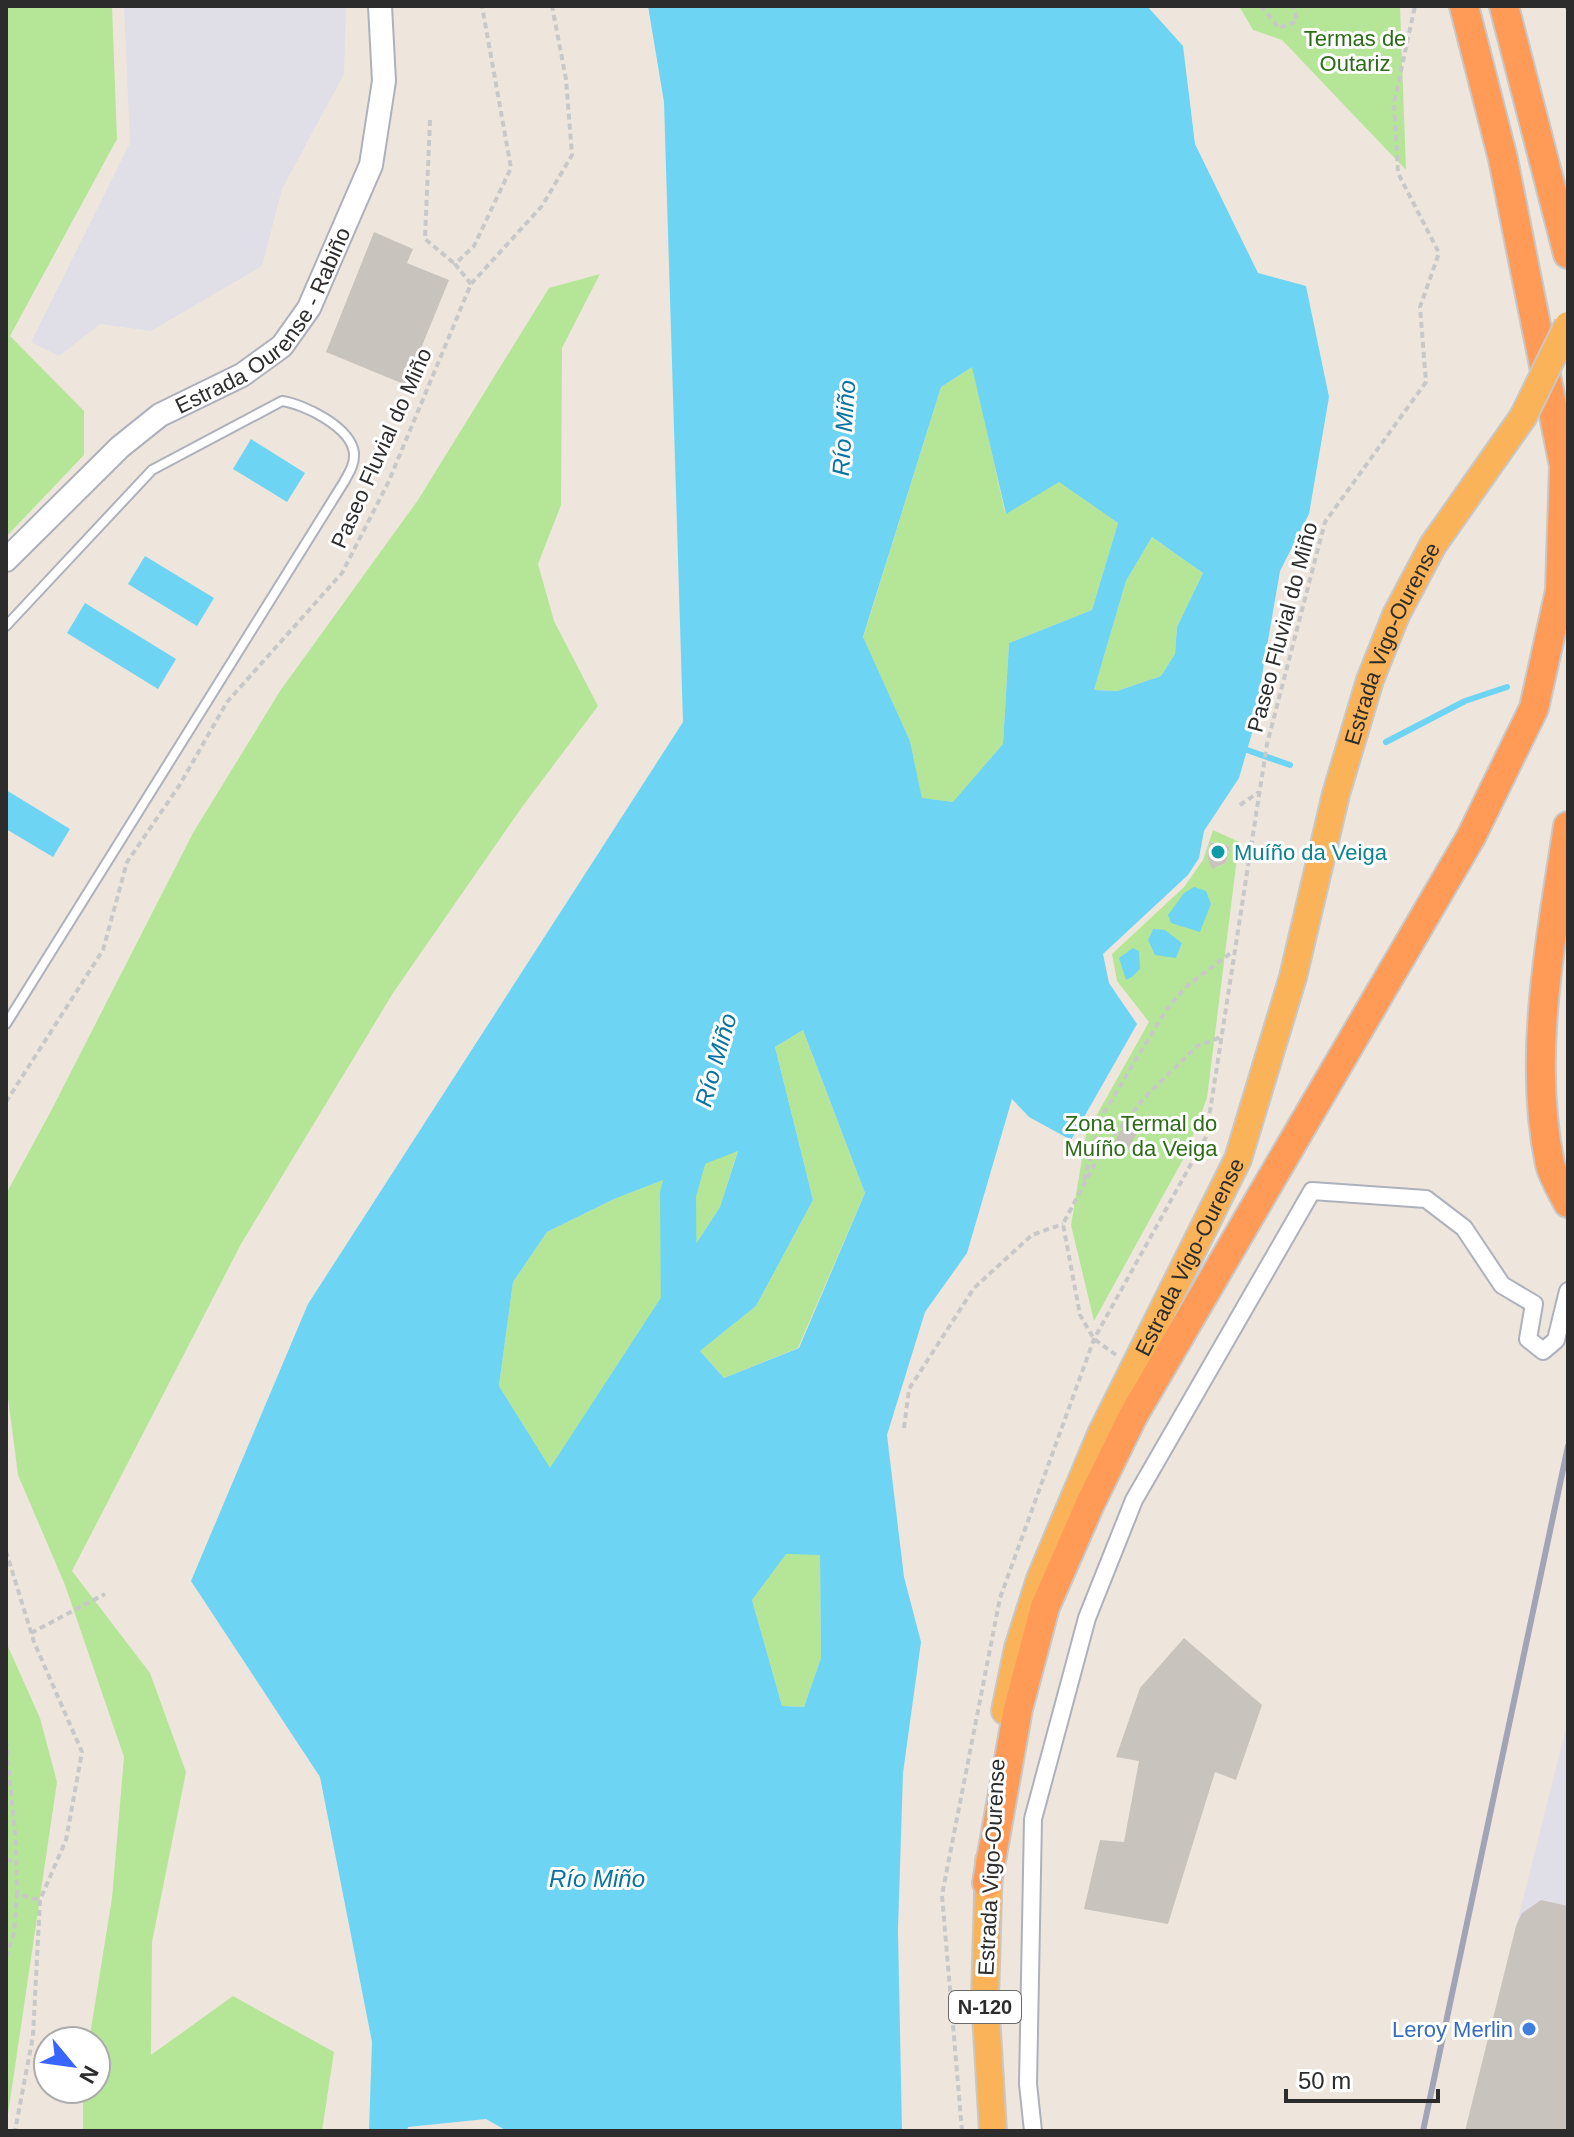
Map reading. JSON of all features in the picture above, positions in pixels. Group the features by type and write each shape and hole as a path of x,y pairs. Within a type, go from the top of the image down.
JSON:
{"highway":[{"path":"987,1883 1018,1709 1045,1607 1090,1504 1133,1416 1471,837 1534,708 1560,591 1564,466 1503,159 1464,6"},
{"path":"1504,6 1568,254"},
{"name":"N-120","path":"1523,417 1568,325"},
{"name":"N-120","path":"1523,417 1568,343"},
{"name":"Estrada Vigo-Ourense","path":"993,2131 985,1998 987,1883 994,1768 1018,1648 1040,1579 1101,1434 1238,1159 1293,977 1336,794 1370,680 1396,615 1433,545 1523,417"},
{"path":"1568,826 1542,1030 1543,1110 1551,1166 1568,1203"}],"main road":[{"name":"Estrada Ourense - Rabiño","path":"6,560 120,447 160,415 242,375 282,346 309,308 371,165 384,81 380,6"}],"street":[{"path":"1033,2131 1028,2084 1033,1819 1087,1618 1134,1500 1312,1191 1426,1199 1464,1228 1502,1285 1534,1304 1528,1339 1543,1351 1556,1340 1568,1291"}],"lane":[{"path":"6,626 152,470 282,401 299,403 345,434 354,451 354,463 344,482 6,1024"}],"path":[{"path":"455,264 474,246 511,168 482,6"},
{"name":"Paseo Fluvial do Miño","path":"6,1102 103,950 127,862 179,786 227,702 342,573 388,483 471,284 542,206 572,155 566,79 552,6"},
{"path":"1261,6 1279,28 1297,21 1293,6"},
{"name":"Paseo Fluvial do Miño","path":"1262,776 1267,744 1325,522 1426,382 1420,307 1439,253 1398,173 1394,103 1415,6"},
{"path":"430,120 425,239 455,264 471,284"},
{"path":"1240,805 1259,792"},
{"path":"1082,1189 1102,1116 1166,1010 1187,986 1234,950"},
{"path":"1118,1356 1094,1339 1080,1315 1063,1224 1102,1150 1145,1097 1197,1046 1221,1037"},
{"path":"904,1428 909,1389 974,1288 1032,1235 1063,1224"},
{"path":"6,1551 31,1633 82,1752 66,1840 40,1900 33,2036 15,2131"},
{"path":"31,1633 105,1594"},
{"path":"6,1740 17,1863 14,1933 6,1957"},
{"path":"6,1859 17,1863"},
{"path":"17,1894 40,1900"}],"shaded area":[{"path":"124,6 346,6 344,74 282,189 262,266 151,331 100,324 59,356 31,342 130,143"},
{"name":"Leroy Merlin","path":"1567,1724 1568,2131 1465,2131"}],"green space":[{"path":"6,6 112,6 117,139 10,336 84,411 84,455 6,537"},
{"name":"Termas de Outariz","path":"1239,6 1400,6 1406,170 1282,40 1253,30"},
{"path":"600,274 562,348 561,505 538,564 554,621 598,706 522,807 393,993 241,1244 72,1571 150,1673 186,1772 152,1942 151,2055 233,1996 334,2052 322,2131 83,2131 83,2105 112,2105 112,2025 92,2025 112,1898 124,1757 65,1585 18,1475 6,1383 6,1194 193,833 280,691 418,500 549,288"},
{"path":"973,366 1005,513 1059,481 1118,523 1092,610 1009,643 1003,744 954,802 922,799 910,741 863,638 941,387"},
{"path":"1152,537 1203,573 1177,627 1175,654 1161,676 1117,691 1094,690 1126,581"},
{"name":"Zona Termal do Muíño da Veiga","path":"1213,830 1239,842 1207,1098 1186,1154 1094,1321 1071,1225 1086,1134 1149,1022 1117,981 1112,954 1184,887 1203,860","holes":["1210,842 1230,846 1226,863 1211,866 1207,857","1153,929 1165,931 1182,943 1176,957 1148,940"]},
{"path":"803,1030 865,1193 798,1348 724,1378 700,1351 756,1306 813,1200 775,1047"},
{"path":"738,1150 720,1207 550,1469 499,1386 513,1282 547,1232 614,1199"},
{"path":"786,1553 820,1554 821,1658 804,1707 782,1706 752,1600"},
{"path":"6,1642 40,1718 57,1782 6,2128"}],"water":[{"name":"Río Miño","path":"648,6 1147,6 1183,46 1195,144 1258,273 1306,286 1329,397 1309,514 1280,571 1252,733 1239,778 1204,831 1199,858 1188,875 1103,954 1109,983 1137,1024 1071,1140 1029,1117 1012,1099 967,1253 925,1312 887,1435 904,1577 921,1642 903,1773 898,1930 902,2131 507,2131 486,2119 408,2127 407,2131 369,2131 372,2042 320,1777 191,1581 308,1304 683,722 664,102","holes":["972,367 1006,514 1059,482 1118,523 1092,610 1009,643 1003,744 953,802 922,798 910,741 863,637 941,387","1152,537 1203,573 1177,627 1175,654 1161,676 1117,691 1094,690 1126,581","803,1030 865,1193 799,1348 724,1378 700,1351 756,1306 813,1200 775,1047","738,1151 720,1207 550,1468 499,1386 513,1282 547,1232 614,1199","786,1554 820,1555 821,1658 804,1707 782,1706 752,1600"]},
{"path":"251,439 305,473 287,502 233,469"},
{"path":"145,556 214,598 197,626 128,584"},
{"path":"85,603 176,659 158,689 67,633"},
{"path":"6,790 70,829 53,857 6,829"},
{"path":"1194,887 1206,891 1211,904 1200,932 1171,923 1168,915 1184,893"},
{"path":"1153,929 1165,930 1182,943 1176,958 1155,955 1148,940"},
{"path":"1133,948 1139,951 1140,969 1126,980 1119,958"}],"building":[{"path":"374,232 413,249 407,263 449,280 406,385 326,352"},
{"name":"Muíño da Veiga","path":"1210,842 1230,846 1226,863 1212,869 1207,857"},
{"path":"1124,1125 1137,1133 1124,1156 1111,1148"},
{"path":"1184,1638 1262,1705 1236,1780 1215,1772 1168,1924 1084,1909 1100,1840 1124,1842 1139,1761 1116,1757 1140,1688"},
{"name":"Leroy Merlin","path":"1541,1900 1568,1906 1568,2131 1465,2131 1516,1926 1522,1913"}],"waterway":[{"path":"1386,742 1465,701 1507,687"},
{"path":"1247,750 1290,765"},
{"name":"Río Miño","path":"679,1318 678,1194 698,1123"}],"railway":[{"path":"1423,2131 1568,1446"}],"place":[{"name":"Muíño da Veiga","path":"1218,852"},
{"name":"Leroy Merlin","path":"1529,2029"}]}
